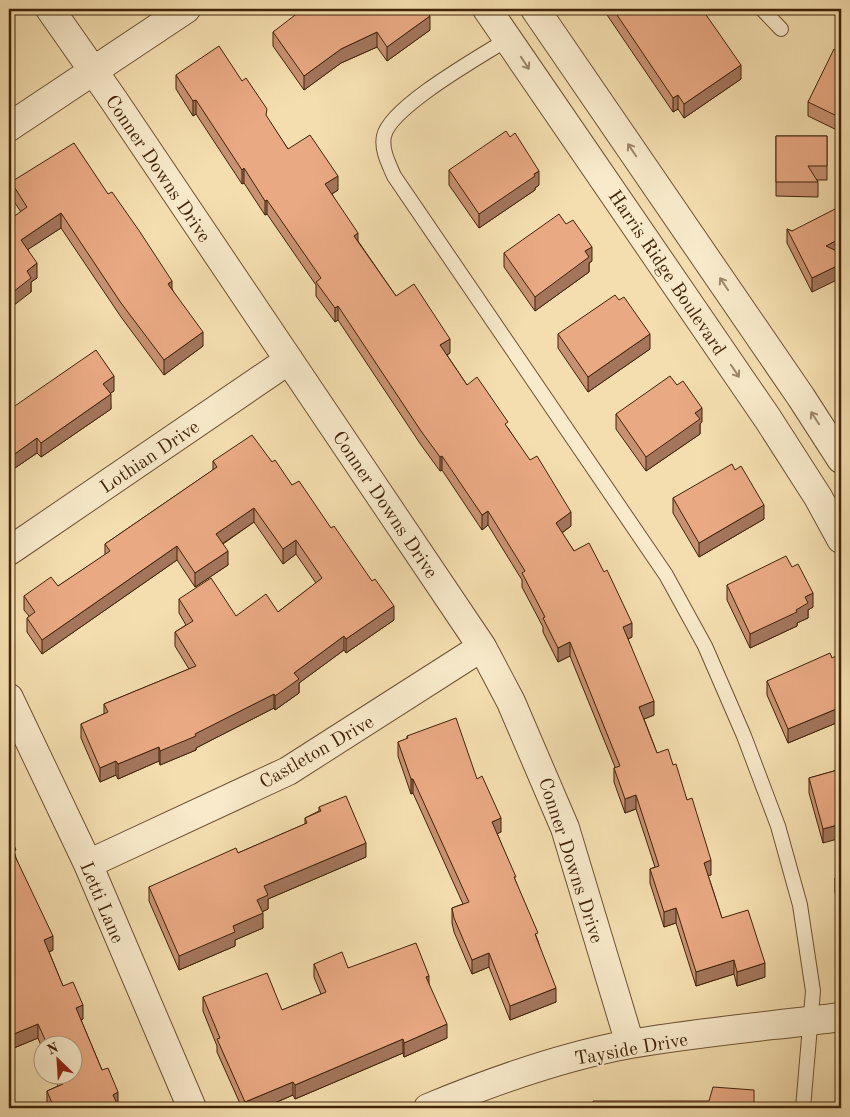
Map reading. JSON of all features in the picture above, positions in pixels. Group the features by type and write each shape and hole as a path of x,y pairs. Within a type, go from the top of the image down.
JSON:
{"street":[{"name":"Conner Downs Drive","path":"50,9 482,648 511,702 565,828 630,1044"},
{"path":"9,127 186,9"},
{"name":"Harris Ridge Boulevard","path":"487,9 768,419 818,497 841,540"},
{"name":"Harris Ridge Boulevard","path":"543,12 841,459"},
{"name":"Lothian Drive","path":"9,552 289,360"},
{"name":"Castleton Drive","path":"88,864 288,771 482,648"},
{"name":"Letti Lane","path":"9,698 88,864 192,1108"},
{"name":"Tayside Drive","path":"428,1108 486,1084 566,1059 630,1044 841,1017"}],"lane":[{"path":"762,9 782,28"},
{"path":"508,39 411,102 394,118 384,135 385,157 394,176 666,575 705,646 744,736 778,826 798,896 813,991 803,1108"}],"building":[{"path":"303,9 425,9 430,16 387,47 377,32 341,49 304,76 273,32"},
{"path":"613,9 702,9 741,65 684,104 678,95 673,98"},
{"path":"219,46 242,81 246,78 267,109 266,115 288,149 310,135 338,176 325,184 358,233 354,236 396,296 414,284 450,339 440,345 467,385 477,377 508,422 505,424 530,460 537,456 571,512 556,523 574,551 589,543 604,572 607,570 632,623 623,627 654,701 639,707 657,753 668,749 673,765 676,764 687,800 692,798 711,860 704,863 722,918 748,910 765,963 737,972 734,960 696,972 676,908 664,912 650,869 659,866 636,795 625,799 614,768 620,766 570,642 558,648 543,618 545,617 522,573 525,571 488,511 482,515 442,456 440,457 421,431 338,306 335,308 316,282 321,278 267,200 265,201 244,168 242,170 196,100 193,101 176,75"},
{"path":"834,49 841,53 841,113 839,117 808,102"},
{"path":"506,131 510,137 515,133 539,171 534,174 535,176 479,214 449,170"},
{"path":"776,136 827,136 827,166 808,166 818,182 776,182"},
{"path":"74,143 108,194 112,192 140,232 172,281 168,284 203,332 164,360 121,303 61,213 21,240 37,263 27,271 31,278 9,295 9,220 27,207 11,182"},
{"path":"835,209 841,221 841,238 826,246 841,253 841,264 812,278 787,229 792,231"},
{"path":"559,214 566,224 573,220 592,247 585,251 589,257 535,297 504,253"},
{"path":"615,295 619,300 624,297 650,334 588,377 558,334"},
{"path":"96,350 114,376 103,384 111,394 41,443 37,438 9,458 9,410"},
{"path":"670,376 677,385 683,381 702,408 695,413 700,419 646,457 616,414"},
{"path":"252,435 272,462 275,460 292,485 299,481 331,528 334,526 372,581 375,579 394,606 346,639 344,636 294,673 299,679 275,696 274,694 195,734 196,736 160,751 159,747 118,764 116,761 100,768 81,724 108,712 104,704 196,666 175,632 193,621 179,599 211,578 236,616 266,594 278,612 322,578 296,540 283,549 254,508 216,534 228,551 195,573 177,546 42,640 27,618 35,612 24,596 51,577 58,586 110,551 105,544 217,467 213,461"},
{"path":"732,464 735,470 741,466 764,505 699,543 673,498"},
{"path":"786,556 792,567 798,564 813,593 805,597 808,603 796,610 797,612 750,634 727,585"},
{"path":"830,653 832,658 838,655 841,662 841,707 788,729 767,681"},
{"path":"456,718 477,779 482,776 501,818 492,822 538,933 535,934 556,988 510,1006 489,953 472,960 454,918 452,908 469,902 413,779 411,779 398,742 408,738 407,736"},
{"path":"841,769 841,824 823,829 809,778"},
{"path":"346,796 366,843 264,886 268,895 257,900 263,913 233,926 235,932 179,956 149,887 236,848 238,853 307,823 305,818 321,811 319,807"},
{"path":"9,832 16,850 13,852 53,936 44,940 63,986 73,982 83,1005 76,1008 102,1070 108,1068 118,1092 113,1095 119,1108 54,1108 47,1091 63,1084 82,1084 82,1034 42,1034 38,1024 9,1036"},
{"path":"841,876 841,899 835,878"},
{"path":"416,943 429,976 426,977 447,1024 404,1043 403,1039 295,1085 293,1082 245,1102 217,1039 220,1038 203,997 267,973 282,1010 326,992 314,964 342,952 348,968"},
{"path":"713,1087 754,1090 754,1108 593,1108 593,1101 709,1101"}]}
